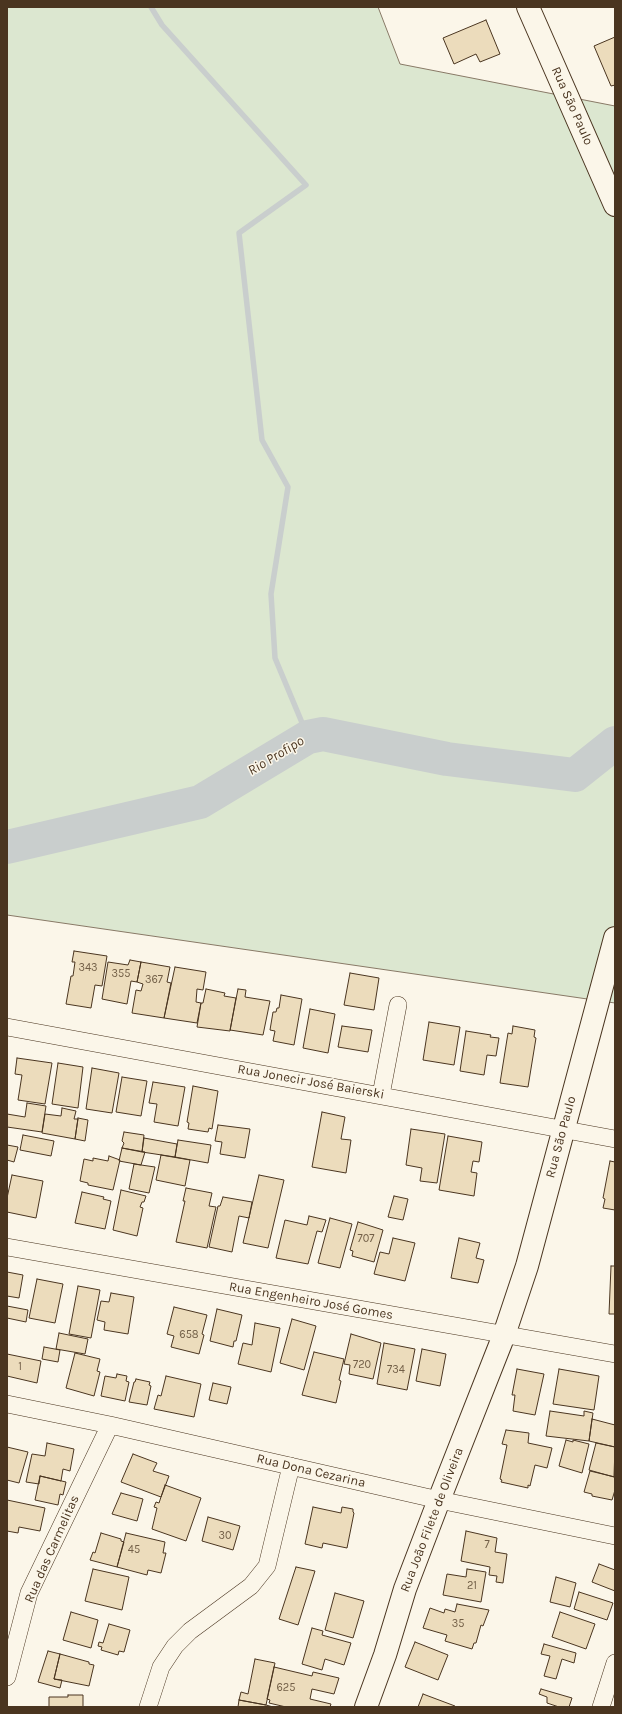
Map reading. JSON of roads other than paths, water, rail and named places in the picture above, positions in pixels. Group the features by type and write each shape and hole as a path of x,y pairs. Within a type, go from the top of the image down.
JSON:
{"main road":[{"name":"Rua São Paulo","path":"528,7 615,205"},
{"name":"Rua São Paulo","path":"504,1336 528,1266 615,938"},
{"name":"Rua João Filete de Oliveira","path":"366,1707 385,1655 405,1589 504,1336"}],"street":[{"path":"381,1095 398,1005"},
{"name":"Rua Jonecir José Baierski","path":"7,1027 615,1139"},
{"name":"Rua Engenheiro José Gomes","path":"7,1247 504,1336 615,1354"},
{"name":"Rua Dona Cezarina","path":"7,1404 110,1425 439,1500 615,1536"},
{"name":"Rua das Carmelitas","path":"7,1677 29,1593 110,1425"},
{"path":"148,1707 161,1667 175,1646 190,1631 250,1586 266,1566 291,1466"},
{"path":"600,1707 615,1662"}],"waterway":[{"path":"151,7 162,25 306,185 239,233 262,440 288,487 271,594 275,658 308,737"},
{"name":"Rio Profipo","path":"7,847 200,802 308,737 323,734 447,759 575,775 615,743"}]}
